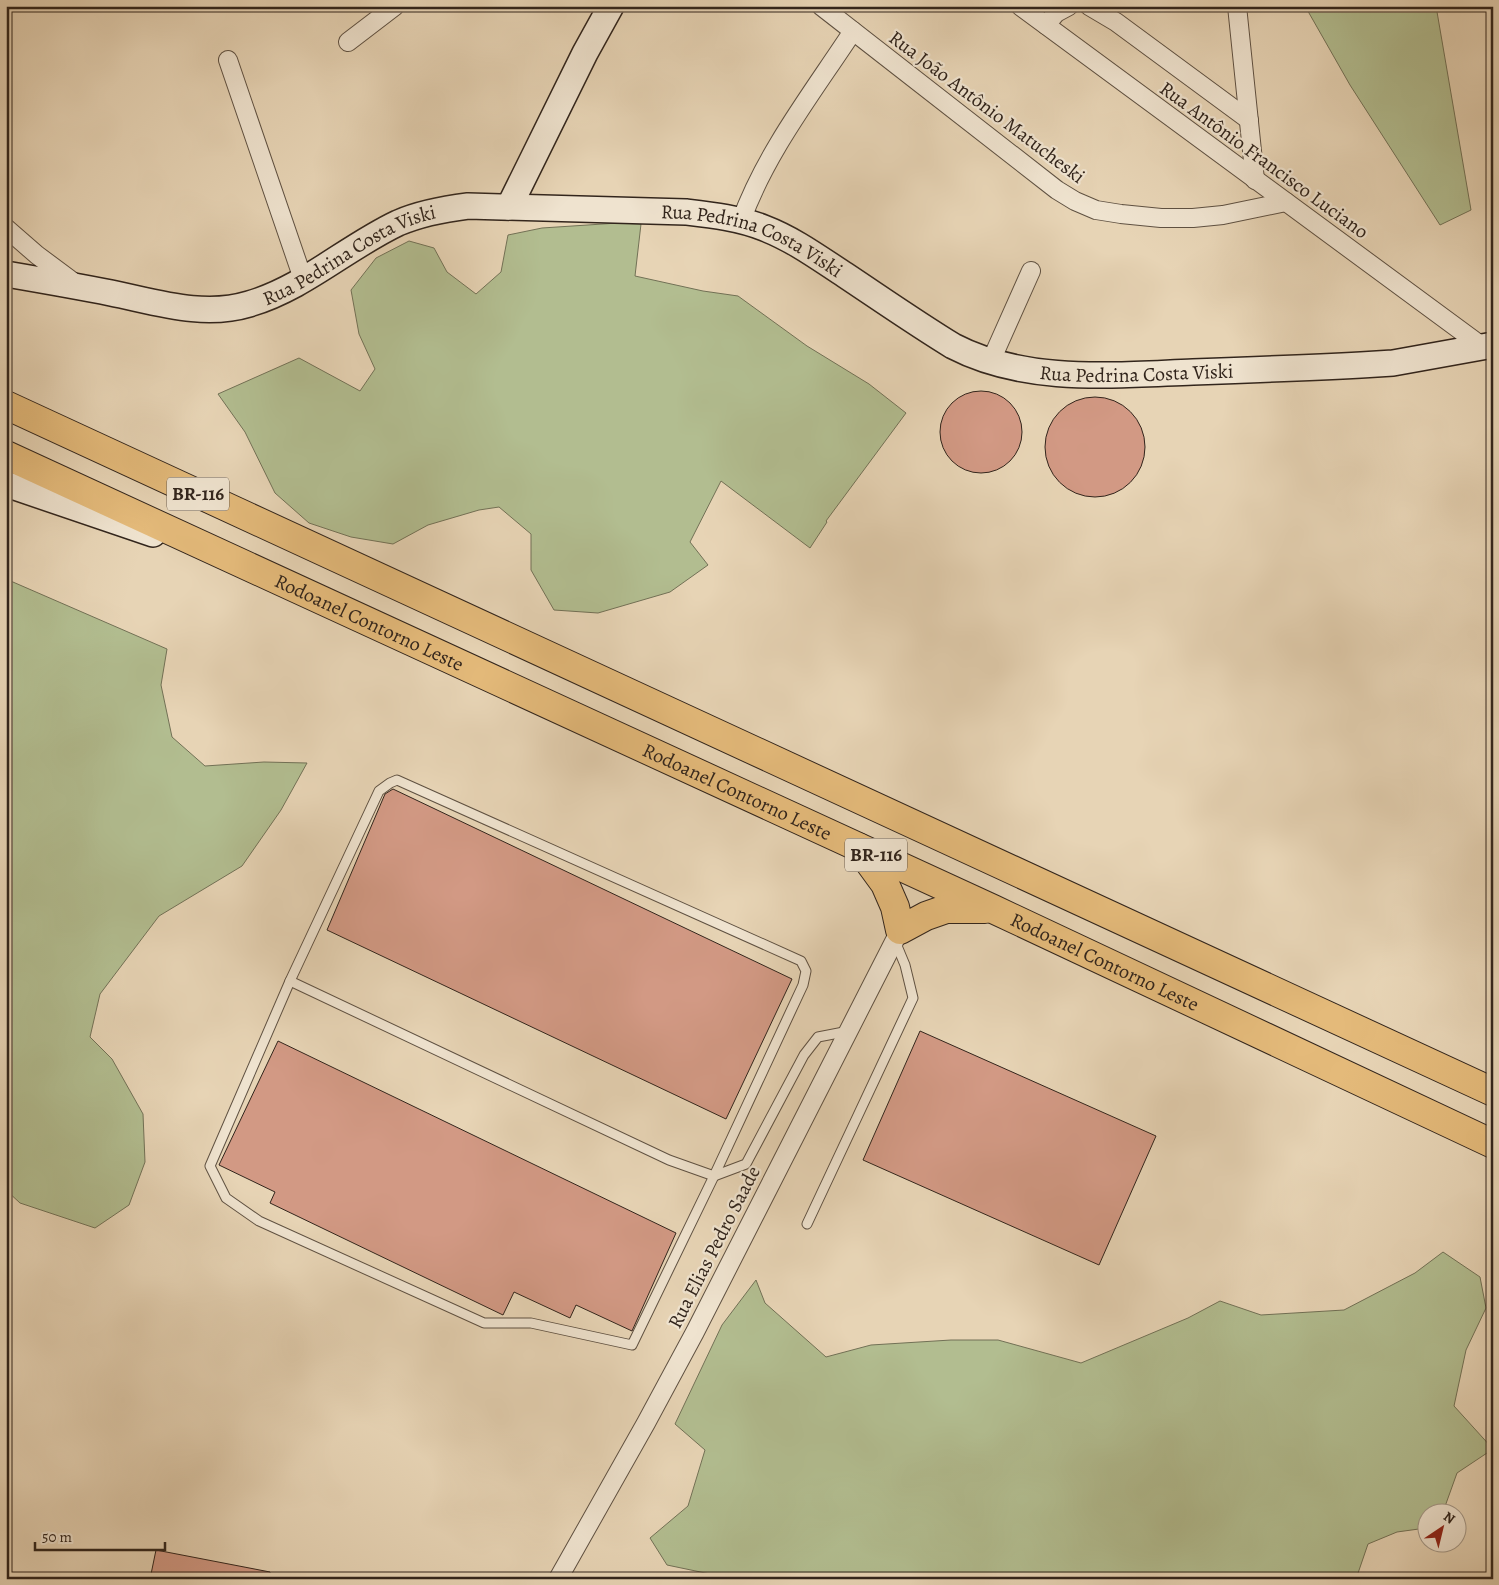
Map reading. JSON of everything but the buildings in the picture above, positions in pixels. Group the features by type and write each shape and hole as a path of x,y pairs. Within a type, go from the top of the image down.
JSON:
{"highway":[{"name":"BR-116","path":"6,405 1493,1092"},
{"name":"Rodoanel Contorno Leste","path":"6,455 993,908 1493,1144"},
{"path":"857,846 886,884 895,907 897,935 926,916 946,909 993,908"}],"street":[{"path":"348,42 395,6"},
{"path":"508,207 585,53 611,6"},
{"name":"Rua João Antônio Matucheski","path":"822,6 1057,190 1089,207 1121,214 1161,218 1193,218 1223,215 1286,202"},
{"name":"Rua Antônio Francisco Luciano","path":"1020,6 1255,180 1488,346"},
{"path":"1046,26 1056,13 1069,6"},
{"path":"1090,6 1116,22 1249,120"},
{"path":"1236,6 1255,180"},
{"path":"741,221 748,200 775,151 853,31"},
{"path":"228,60 303,279"},
{"name":"Rua Pedrina Costa Viski","path":"6,274 180,308 227,310 269,297 399,223 444,209 468,206 686,212 716,216 763,227 783,236 813,254 946,342 971,356 990,363 1054,374 1139,374 1393,363 1488,346"},
{"path":"6,228 37,255 80,287"},
{"path":"990,363 1031,271"},
{"path":"6,484 256,571"},
{"name":"Rua Elias Pedro Saade","path":"558,1579 690,1340 850,1031 897,935"}],"lane":[{"path":"397,780 801,961 806,971 803,986 714,1176 632,1345 531,1323 484,1323 259,1221 226,1198 210,1166 290,981 379,791 397,780"},
{"path":"807,1224 913,998 897,935"},
{"path":"290,981 669,1160 714,1176 746,1164 804,1055 818,1037 850,1031"}],"green space":[{"path":"1305,6 1436,6 1471,210 1440,225 1350,85"},
{"path":"618,223 641,224 635,276 703,291 738,296 807,346 869,384 906,413 826,521 810,548 721,481 690,542 708,565 670,592 598,613 554,610 531,570 531,534 499,507 479,510 428,525 393,544 351,537 309,523 275,493 245,432 218,394 299,358 360,391 375,369 359,334 351,290 376,258 409,241 434,248 447,272 476,294 501,272 508,235 542,228"},
{"path":"6,579 167,649 161,685 172,737 205,766 264,762 307,763 281,810 242,866 159,916 100,994 90,1037 112,1059 143,1114 145,1162 129,1205 95,1228 20,1203 6,1190"},
{"path":"1443,1252 1480,1277 1486,1308 1466,1350 1454,1406 1493,1449 1457,1473 1447,1502 1416,1502 1416,1529 1397,1532 1368,1544 1356,1579 734,1579 667,1565 650,1538 688,1506 705,1450 675,1424 722,1325 756,1280 765,1303 826,1357 871,1345 951,1340 998,1340 1081,1363 1188,1318 1220,1301 1261,1315 1344,1310 1415,1273"}]}
